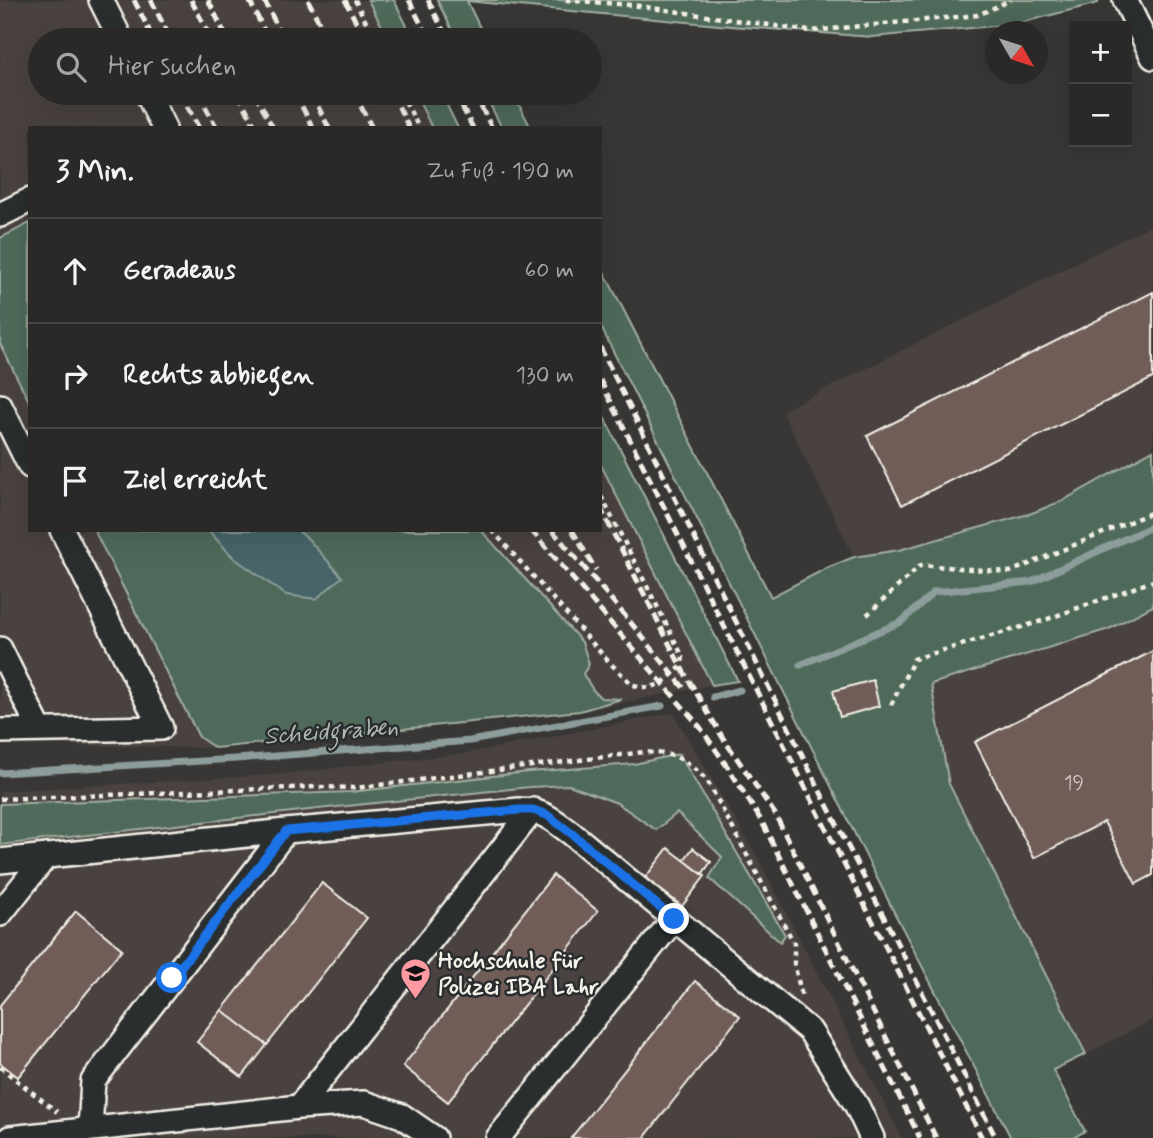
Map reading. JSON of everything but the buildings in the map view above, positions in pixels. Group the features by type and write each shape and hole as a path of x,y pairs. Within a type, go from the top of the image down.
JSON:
{"street":[{"path":"101,0 115,28"},
{"path":"1125,0 1153,57"},
{"path":"153,105 163,126"},
{"path":"0,215 28,201"},
{"path":"0,407 28,462"},
{"path":"0,731 161,728 63,532"},
{"path":"0,649 40,730"},
{"path":"299,1107 533,810"},
{"path":"0,861 286,831 533,810 547,815 571,833 810,1031 857,1106 872,1138"},
{"path":"90,1129 93,1080 286,831"},
{"path":"0,914 46,856"},
{"path":"498,1138 674,919"},
{"path":"10,1138 299,1107 364,1103 402,1116 434,1138"}],"path":[{"path":"355,0 369,28"},
{"path":"566,0 632,5 810,31 978,15 1011,0"},
{"path":"407,105 418,126"},
{"path":"494,532 611,664 633,685 649,688 674,675 681,667 683,657 602,498"},
{"path":"867,615 921,565 1010,572 1153,512"},
{"path":"891,705 914,659 1042,621 1153,581"},
{"path":"0,1067 54,1110 90,1129"}],"shaded area":[{"path":"0,0 368,0 383,28 28,28 28,105 421,105 431,126 28,126 28,532 602,532 602,467 712,685 580,711 215,748 0,744"},
{"path":"1153,224 1153,450 1062,501 1031,513 899,550 854,557 782,411"},
{"path":"1153,606 1153,1020 1086,1054 949,784 931,684 1109,629"},
{"name":"Hochschule für Polizei IBA Lahr","path":"673,713 760,862 902,1138 0,1138 0,791 272,775 468,753"}],"green space":[{"path":"368,0 394,0 408,28 383,28"},
{"path":"437,0 1097,0 1098,3 1028,21 985,21 985,27 872,37 467,1 480,28 451,28"},
{"path":"421,105 447,105 457,126 431,126"},
{"path":"490,105 519,105 530,126 501,126"},
{"path":"28,224 28,399 0,344 0,238"},
{"path":"602,268 771,597 854,557 899,550 1032,513 1062,501 1153,450 1153,606 1109,629 931,684 949,784 1086,1054 1053,1070 1085,1131 1073,1138 1011,1138 894,912 602,329"},
{"path":"602,413 738,681 712,685 602,467"},
{"path":"95,532 210,532 234,558 341,577 299,532 483,532 582,642 589,664 583,674 593,690 601,698 621,699 580,711 215,748 199,737"},
{"path":"679,754 785,935 780,942 709,878 722,857 677,813 656,830 617,803 569,785 318,809 0,845 0,804 350,792 528,772 634,764"}],"water":[{"path":"210,532 299,532 342,577 316,599 286,595 234,558"}],"waterway":[{"name":"Scheidgraben","path":"800,665 901,622 934,592 1031,582 1153,526"},
{"name":"Scheidgraben","path":"713,697 740,690"},
{"name":"Scheidgraben","path":"0,773 470,741 662,706"}],"railway":[{"path":"134,0 148,28"},
{"path":"151,0 165,28"},
{"path":"191,0 206,28"},
{"path":"208,0 222,28"},
{"path":"249,0 263,28"},
{"path":"264,0 278,28"},
{"path":"308,0 322,28"},
{"path":"345,0 359,28"},
{"path":"409,0 423,28"},
{"path":"428,0 442,28"},
{"path":"187,105 198,126"},
{"path":"205,105 216,126"},
{"path":"244,105 255,126"},
{"path":"261,105 272,126"},
{"path":"301,105 312,126"},
{"path":"317,105 328,126"},
{"path":"360,105 371,126"},
{"path":"398,105 408,126"},
{"path":"461,105 472,126"},
{"path":"480,105 491,126"},
{"path":"602,351 996,1138"},
{"path":"602,384 982,1138"},
{"path":"602,511 681,667 723,738 775,814 936,1138"},
{"path":"533,532 700,727 731,772 762,822 920,1138"},
{"path":"554,532 684,688"},
{"path":"573,532 596,570"}],"place":[{"name":"Hochschule für Polizei IBA Lahr","path":"415,1000"}],"route":[{"path":"172,978 286,831 533,810 547,815 571,833 674,919"}]}
